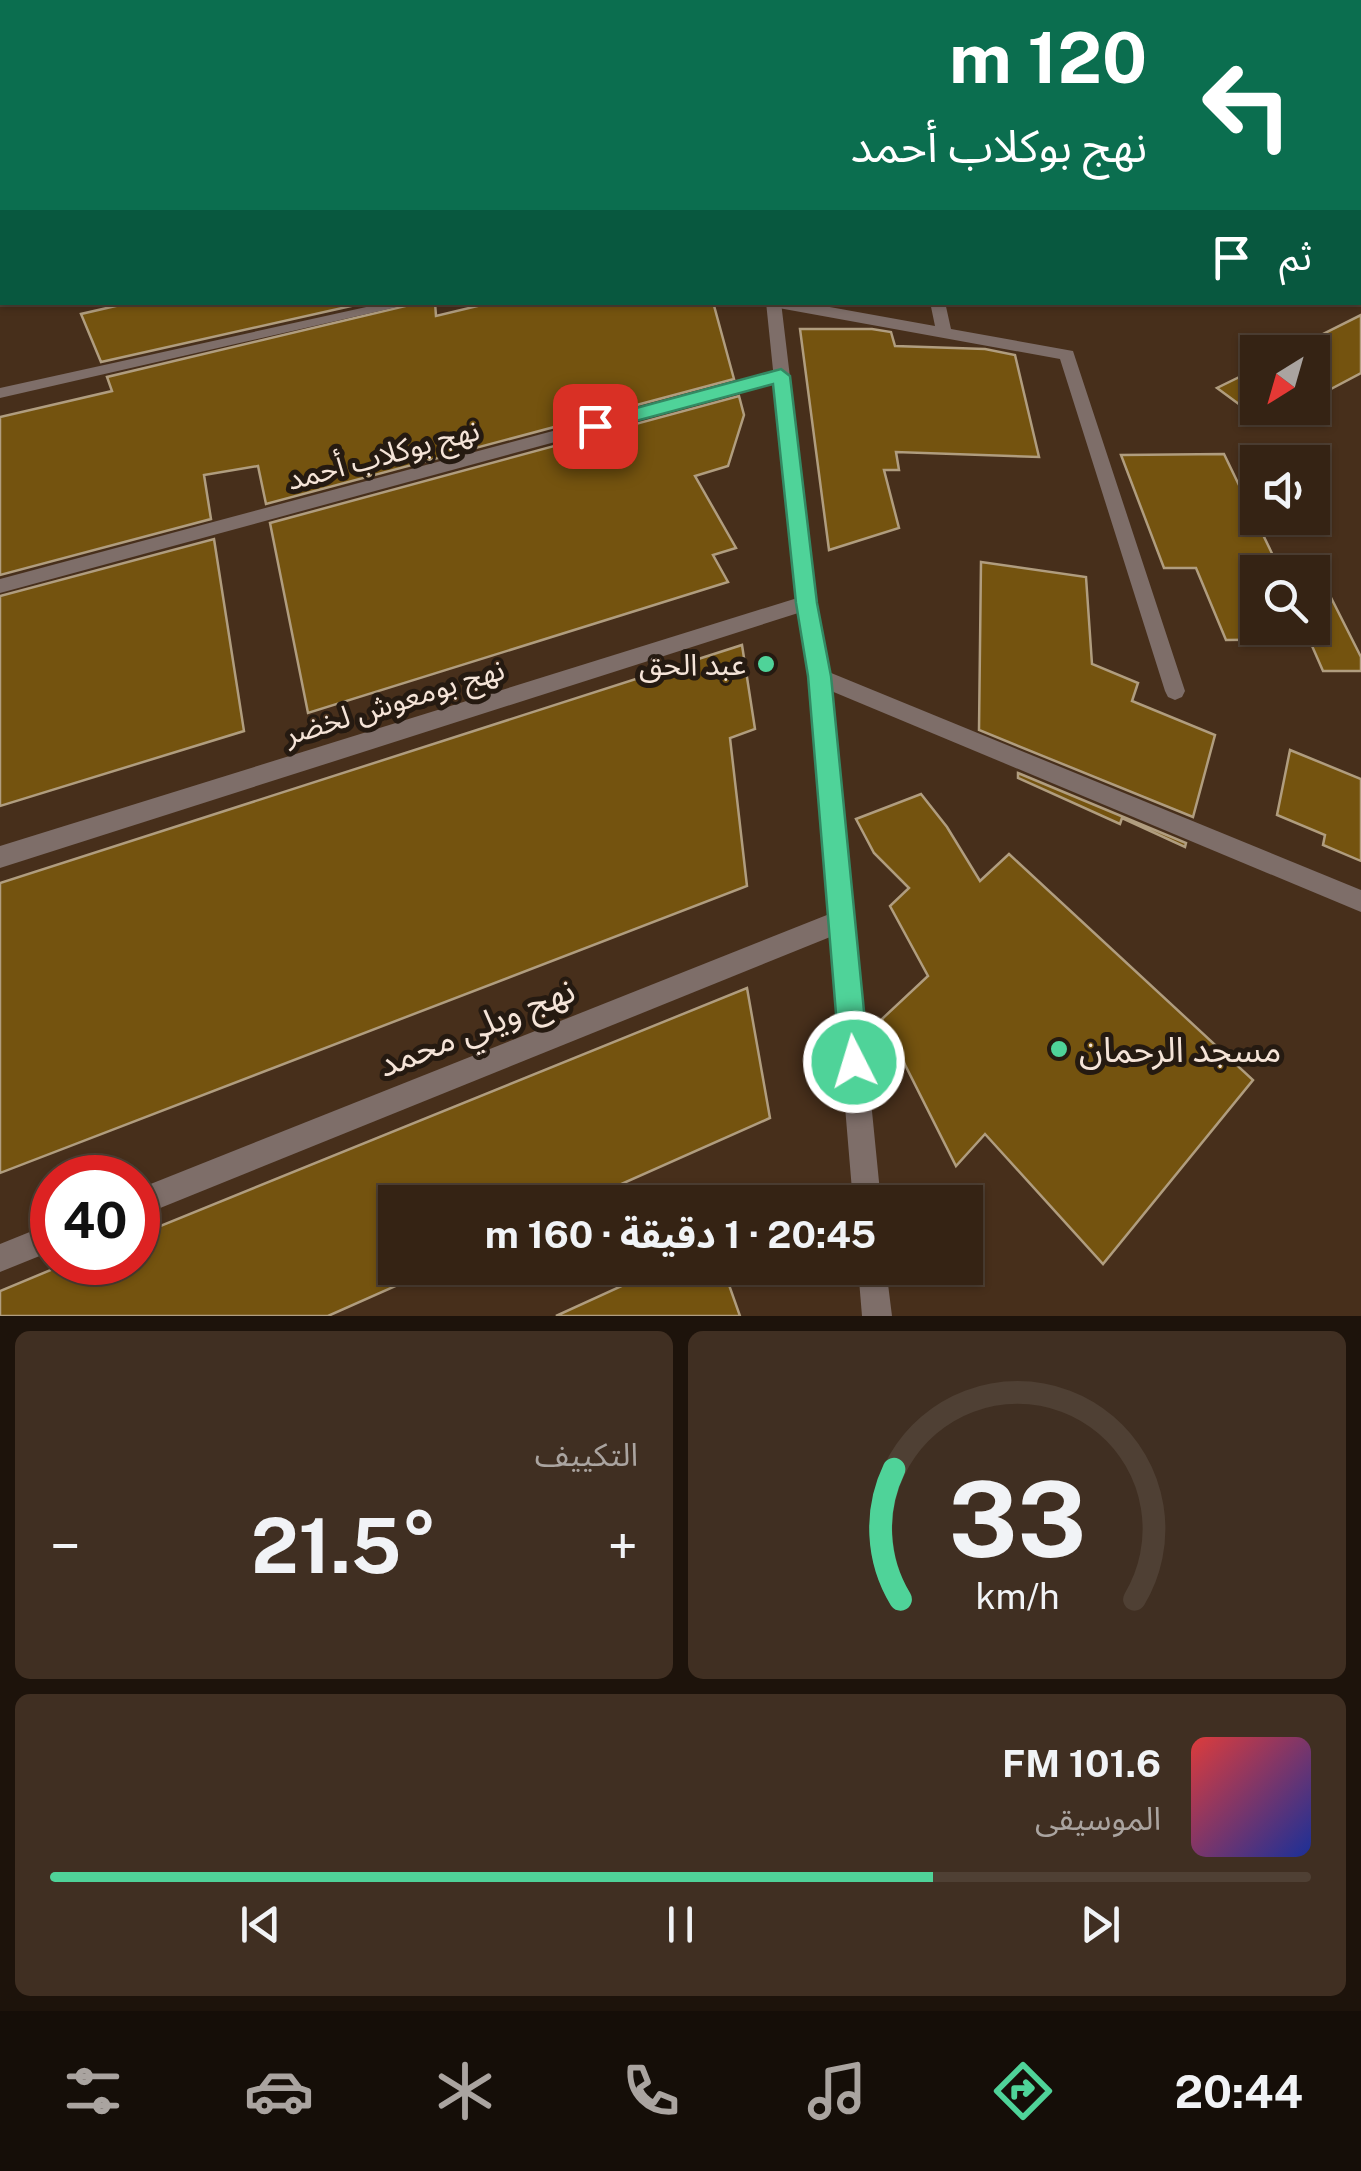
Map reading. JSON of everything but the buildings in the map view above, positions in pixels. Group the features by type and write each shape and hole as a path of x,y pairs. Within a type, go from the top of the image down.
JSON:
{"street":[{"path":"0,393 398,305"},
{"path":"773,305 806,603 820,676 865,1185"},
{"path":"790,305 1067,355 1175,691"},
{"path":"938,305 944,333"},
{"name":"نهج بوكلاب أحمد","path":"0,586 781,376"},
{"name":"نهج بومعوش لخضر","path":"0,857 806,603"},
{"path":"820,676 1361,901"},
{"name":"نهج ويلي محمد","path":"160,1194 842,921"},
{"path":"0,1258 30,1246"},
{"path":"874,1285 877,1316"}],"place":[{"name":"عبد الحق","path":"766,664"},
{"name":"مسجد الرحمان","path":"1059,1049"}],"route":[{"path":"595,426 781,376 806,603 820,676 854,1062"}]}
